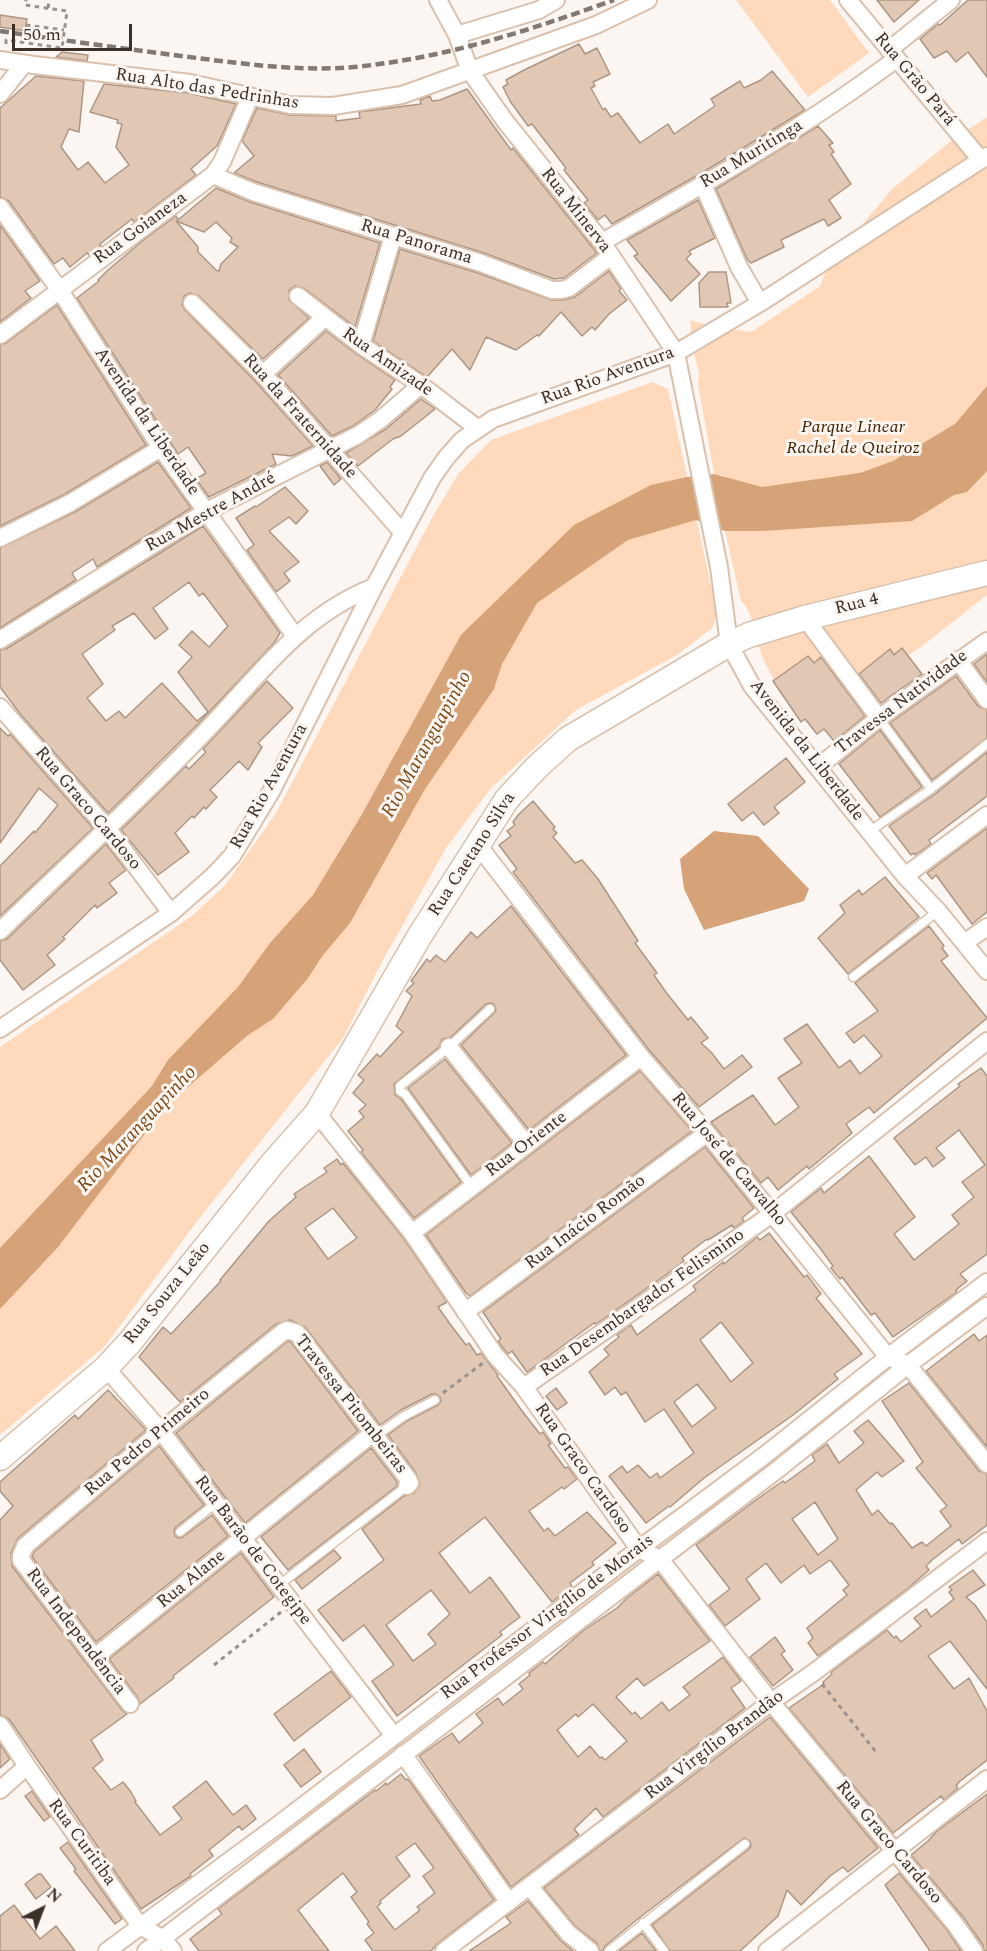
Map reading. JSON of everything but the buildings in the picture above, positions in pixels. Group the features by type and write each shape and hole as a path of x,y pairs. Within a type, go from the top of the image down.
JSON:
{"main road":[{"name":"Rua 4","path":"729,644 749,635 805,618 987,573"},
{"name":"Rua Caetano Silva","path":"317,1113 419,937 507,799 568,739 729,644"},
{"name":"Rua Souza Leão","path":"0,1458 106,1368 130,1342 272,1164 317,1113"}],"street":[{"name":"Rua Minerva","path":"438,0 457,35 470,71 505,121 607,249 676,353"},
{"path":"457,35 539,10 556,0"},
{"name":"Rua Alto das Pedrinhas","path":"0,60 190,83 290,105 333,106 402,95 596,26 648,0"},
{"name":"Rua Grão Pará","path":"848,0 892,55 984,158"},
{"name":"Rua Muritinga","path":"607,249 703,185 814,117 892,55 951,0"},
{"path":"0,94 24,64"},
{"name":"Rua Goianeza","path":"0,335 213,175 222,162 250,97"},
{"name":"Rua Rio Aventura","path":"0,1029 171,913 232,856 272,790 374,587 432,478 446,458 477,428 493,419 676,353 760,303 984,158"},
{"name":"Rua Panorama","path":"213,175 253,192 481,263 552,290 569,288 607,249"},
{"path":"703,185 739,267 760,303"},
{"name":"Avenida da Liberdade","path":"0,207 60,289 161,448 295,636"},
{"path":"361,345 393,236"},
{"name":"Rua Amizade","path":"298,296 324,318 421,385 477,428"},
{"name":"Rua da Fraternidade","path":"192,303 263,374 403,533"},
{"path":"263,374 324,318"},
{"name":"Avenida da Liberdade","path":"676,353 719,567 729,644 752,686 905,876 938,911 987,971"},
{"name":"Rua Mestre André","path":"0,640 207,511 358,435 380,420 421,385"},
{"path":"0,538 70,503 161,448"},
{"path":"0,931 203,734 295,636 350,596 374,587"},
{"path":"805,618 879,718"},
{"name":"Travessa Natividade","path":"818,767 879,718 987,641"},
{"path":"958,660 987,700"},
{"name":"Rua Graco Cardoso","path":"0,706 106,828 171,913"},
{"path":"905,876 987,815"},
{"name":"Rua José de Carvalho","path":"478,845 641,1057 707,1133 888,1357 908,1365 987,1464"},
{"path":"964,943 987,927"},
{"name":"Rua Desembargador Felismino","path":"524,1388 772,1214 987,1041"},
{"path":"449,1047 527,1145"},
{"name":"Rua Oriente","path":"412,1233 641,1057"},
{"name":"Rua Graco Cardoso","path":"317,1113 412,1233 495,1354 524,1388 639,1549 660,1559 771,1702 955,1924 974,1951"},
{"name":"Rua Inácio Romão","path":"465,1312 707,1133"},
{"name":"Rua Professor Virgílio de Morais","path":"107,1951 278,1825 765,1455 987,1282"},
{"name":"Rua Professor Virgílio de Morais","path":"146,1951 167,1945 289,1842 777,1470 908,1365 987,1306"},
{"name":"Travessa Pitombeiras","path":"283,1332 292,1330 297,1333 408,1479 410,1483 407,1486"},
{"name":"Rua Pedro Primeiro","path":"21,1560 24,1546 283,1332"},
{"name":"Rua Barão de Cotegipe","path":"106,1368 161,1431 394,1736"},
{"name":"Rua Alane","path":"95,1658 374,1434"},
{"path":"765,1455 777,1470"},
{"name":"Rua Virgílio Brandão","path":"444,1951 987,1541"},
{"name":"Rua Independência","path":"21,1560 130,1704"},
{"path":"438,1703 452,1716"},
{"name":"Rua Curitiba","path":"0,1725 140,1926 167,1945"},
{"path":"403,1754 509,1902"},
{"path":"0,1790 27,1766"},
{"path":"767,1951 987,1779"},
{"path":"278,1825 289,1842"},
{"path":"530,1887 568,1933 590,1951"}],"lane":[{"path":"879,718 931,789"},
{"path":"870,831 931,789 987,744"},
{"path":"853,977 938,911"},
{"path":"472,1187 400,1090 400,1086 449,1047 490,1009"},
{"name":"Rua Alane","path":"374,1434 435,1400"},
{"path":"279,1585 407,1486"},
{"path":"180,1532 216,1503"},
{"path":"609,1951 745,1844"},
{"path":"643,1923 664,1951"}],"path":[{"path":"26,0 25,5 67,11 62,48 37,45"},
{"path":"48,8 49,0"},
{"path":"26,25 64,30"},
{"path":"435,1400 495,1354"},
{"path":"214,1665 292,1604"},
{"path":"813,1673 876,1752"}],"green space":[{"path":"736,0 830,0 869,53 808,97"},
{"name":"Parque Linear Rachel de Queiroz","path":"987,117 987,595 921,647 857,688 795,709 770,672 759,648 751,617 741,601 725,531 734,531 724,476 714,474 698,384 699,373 693,350 690,320 706,325 751,332 820,286 828,266 892,189 952,140"},
{"path":"652,382 668,389 717,614 712,628 677,655 576,710 491,788 446,848 383,960 343,1038 198,1220 105,1346 0,1435 0,1047 192,916 226,884 276,813 433,516 459,473 491,440"}],"water":[{"name":"Rio Maranguapinho","path":"987,386 987,471 967,492 954,495 912,521 763,531 725,531 696,520 628,540 537,603 502,664 494,689 425,789 350,923 273,1019 248,1035 166,1106 58,1247 0,1309 0,1248 152,1086 168,1060 238,987 270,943 313,895 361,816 461,635 574,525 651,485 687,477 714,474 762,487 860,473 893,461 955,424"},
{"path":"714,831 758,836 809,889 804,901 704,930 684,889 680,859"}],"railway":[{"path":"0,31 245,64 289,68 354,67 421,57 486,42 614,0"}]}
